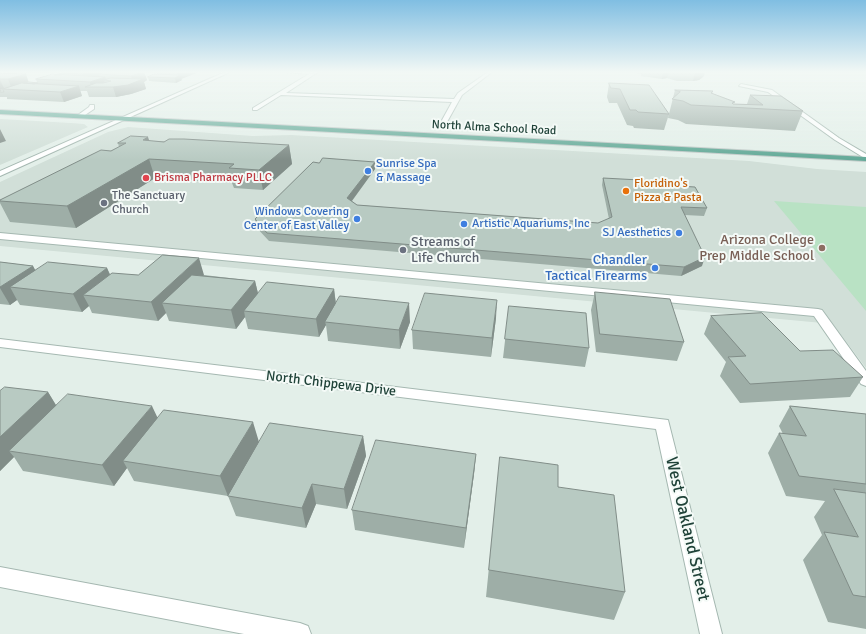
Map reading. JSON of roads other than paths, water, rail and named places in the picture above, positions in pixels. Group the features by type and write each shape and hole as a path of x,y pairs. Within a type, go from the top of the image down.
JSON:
{"main road":[{"name":"North Alma School Road","path":"0,112 866,158"}],"street":[{"path":"0,174 163,102"},
{"path":"255,110 269,102"},
{"path":"444,122 455,102"},
{"path":"785,102 866,158"},
{"path":"80,116 92,108 92,106"},
{"path":"0,236 818,313 866,381"},
{"name":"North Chippewa Drive","path":"0,343 663,424"},
{"name":"West Oakland Street","path":"663,424 711,634"},
{"path":"0,577 300,634"}],"place":[{"name":"Sunrise Spa & Massage","path":"368,171"},
{"name":"Brisma Pharmacy PLLC","path":"146,178"},
{"name":"Floridino's Pizza & Pasta","path":"626,191"},
{"name":"The Sanctuary Church","path":"104,203"},
{"name":"Windows Covering Center of East Valley","path":"357,219"},
{"name":"Artistic Aquariums, Inc","path":"464,224"},
{"name":"SJ Aesthetics","path":"679,233"},
{"name":"Arizona College Prep Middle School","path":"822,248"},
{"name":"Streams of Life Church","path":"403,250"},
{"name":"Chandler Tactical Firearms","path":"655,268"}]}
